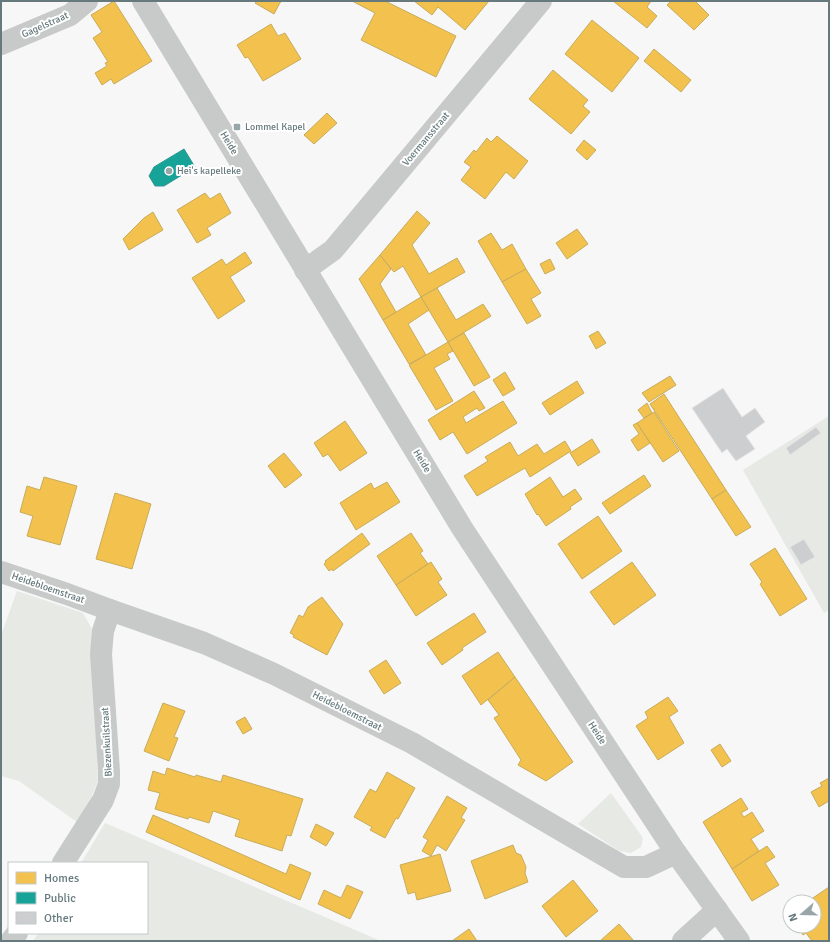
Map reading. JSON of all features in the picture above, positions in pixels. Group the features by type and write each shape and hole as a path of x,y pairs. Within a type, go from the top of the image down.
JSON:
{"street":[{"name":"Gagelstraat","path":"1,44 70,15 87,1"},
{"name":"Heide","path":"143,1 462,528 676,853 739,941"},
{"name":"Voermansstraat","path":"306,270 333,250 541,1"},
{"name":"Heidebloemstraat","path":"1,572 204,643 274,674 412,744 624,866 646,867 676,853"},
{"name":"Biezenkuilstraat","path":"64,862 103,800 108,784 109,771 101,654 103,631 110,610"},
{"path":"683,941 717,910"}],"shaded area":[{"path":"829,416 829,610 824,613 743,470"},
{"path":"17,591 83,613 92,629 98,781 89,802 77,822 19,781 1,776 1,635"},
{"path":"611,793 643,838 641,847 631,853 619,851 578,824"},
{"path":"105,823 381,941 33,941 37,934 148,934 148,862 82,862"}],"building: Homes":[{"path":"114,1 152,61 114,84 111,79 102,85 95,73 107,66 105,63 108,62 93,38 102,32 91,15"},
{"path":"257,1 281,1 274,14 255,3"},
{"path":"352,1 385,1 456,36 436,77 361,40 375,13"},
{"path":"414,1 489,1 465,30 438,7 432,15"},
{"path":"613,1 651,1 647,7 657,16 647,28"},
{"path":"671,1 695,1 709,15 694,30 667,5"},
{"path":"592,20 639,58 612,92 565,54"},
{"path":"271,24 278,36 285,33 301,59 263,81 248,57 245,58 237,45"},
{"path":"654,49 691,80 681,92 644,61"},
{"path":"553,70 588,100 583,106 590,112 571,134 529,99"},
{"path":"327,113 337,123 314,144 304,135"},
{"path":"497,136 528,161 514,179 506,172 485,199 461,180 471,167 464,162 474,150 476,152 487,138 491,142"},
{"path":"584,140 596,150 587,160 576,150"},
{"path":"205,193 210,199 220,193 231,213 207,228 211,235 197,243 177,210"},
{"path":"417,211 430,223 412,245 429,274 457,258 465,272 421,297 403,266 394,272 380,255"},
{"path":"153,212 163,230 129,250 123,239 144,218"},
{"path":"577,229 588,244 567,259 556,243"},
{"path":"491,233 502,250 512,244 526,269 502,282 478,241"},
{"path":"245,252 252,263 230,277 245,301 218,319 192,278 222,259 226,265"},
{"path":"380,255 391,269 380,284 396,312 383,320 359,279"},
{"path":"550,259 555,269 545,274 540,264"},
{"path":"526,269 541,293 531,299 541,316 527,324 502,282"},
{"path":"437,288 456,320 483,304 491,316 448,342 421,297"},
{"path":"421,297 429,310 408,324 426,355 409,364 383,320"},
{"path":"598,331 606,343 596,349 589,336"},
{"path":"464,333 490,377 474,386 448,342"},
{"path":"448,342 453,351 447,354 450,359 434,368 453,401 436,410 409,365"},
{"path":"505,372 515,389 503,396 493,380"},
{"path":"670,376 676,385 649,402 642,393"},
{"path":"577,381 584,393 550,415 542,403"},
{"path":"474,391 485,408 479,411 477,408 463,417 466,423 503,401 517,423 467,454 453,432 440,440 428,420"},
{"path":"664,394 726,490 712,499 650,404"},
{"path":"647,403 652,413 644,418 638,410"},
{"path":"654,412 679,451 663,462 637,423"},
{"path":"345,421 367,453 340,471 328,454 323,457 314,443"},
{"path":"637,423 650,443 638,451 631,440 639,434 633,425"},
{"path":"592,439 600,452 578,466 570,453"},
{"path":"565,441 571,451 530,477 525,468 477,496 464,476 488,461 485,457 510,442 518,456 537,444 544,454"},
{"path":"284,453 302,475 285,488 268,466"},
{"path":"644,475 651,486 610,514 602,503"},
{"path":"44,477 77,486 60,545 27,536 33,516 20,512 27,486 40,490"},
{"path":"550,477 563,497 575,489 582,499 570,507 571,509 546,526 538,514 537,515 525,494"},
{"path":"387,482 400,502 356,530 340,503 371,483 374,489"},
{"path":"726,490 751,527 736,536 712,499"},
{"path":"115,493 151,504 132,569 96,559"},
{"path":"598,516 622,551 582,579 558,544"},
{"path":"362,533 370,544 333,571 332,569 329,571 324,564 326,562 325,561"},
{"path":"411,533 423,551 420,553 428,564 396,585 377,556"},
{"path":"775,548 807,599 780,616 760,584 762,582 750,564"},
{"path":"431,562 442,579 438,582 447,595 416,616 396,585"},
{"path":"632,562 656,595 614,625 590,592"},
{"path":"322,597 343,624 327,655 293,637 294,635 290,633 299,615 303,617 308,607"},
{"path":"474,613 486,632 462,648 463,650 442,665 427,643"},
{"path":"498,652 515,677 481,705 462,676"},
{"path":"386,660 401,683 384,694 369,671"},
{"path":"515,677 573,762 546,781 518,765 521,760 494,718 499,715 488,700"},
{"path":"668,697 678,711 669,717 684,743 658,760 636,726 648,718 645,712"},
{"path":"163,703 185,711 174,737 178,738 169,761 144,751"},
{"path":"245,717 252,729 243,734 236,722"},
{"path":"720,744 731,761 722,767 711,750"},
{"path":"167,768 195,777 196,775 221,782 223,775 303,799 291,836 287,835 282,851 235,836 240,820 213,811 209,823 189,817 188,819 155,809 160,793 148,790 153,771 165,775"},
{"path":"387,772 415,788 398,819 396,818 385,838 370,830 372,827 354,817 370,789 376,792"},
{"path":"829,778 829,801 819,807 811,792 822,786 820,783"},
{"path":"447,796 467,808 461,818 465,820 446,851 437,845 431,856 422,851 428,840 423,837"},
{"path":"741,798 748,809 741,813 744,817 752,812 764,831 751,839 759,851 732,869 703,822"},
{"path":"153,815 286,874 290,864 311,873 300,900 146,832"},
{"path":"316,824 334,833 326,846 310,837"},
{"path":"513,845 516,853 521,855 526,867 525,873 528,882 485,899 471,861"},
{"path":"767,846 775,857 765,863 779,885 752,901 732,869"},
{"path":"440,854 451,891 417,900 415,892 408,894 400,865"},
{"path":"573,880 598,911 566,937 542,906"},
{"path":"347,885 363,892 350,919 318,904 324,890 341,898"},
{"path":"829,887 829,941 812,941 807,934 822,934 822,894 819,894"},
{"path":"619,924 634,941 600,941"},
{"path":"469,929 477,941 452,941"}],"building: Public":[{"name":"Hei's kapelleke","path":"184,149 195,167 164,186 155,186 149,176 154,167"}],"building: Other":[{"path":"723,388 742,417 755,408 765,422 746,436 755,449 736,461 727,449 722,453 692,408"},
{"path":"816,427 821,433 790,455 786,448"},
{"path":"804,539 815,557 801,565 790,547"}],"place":[{"name":"Lommel Kapel","path":"237,127"},
{"name":"Hei's kapelleke","path":"169,171"}]}
